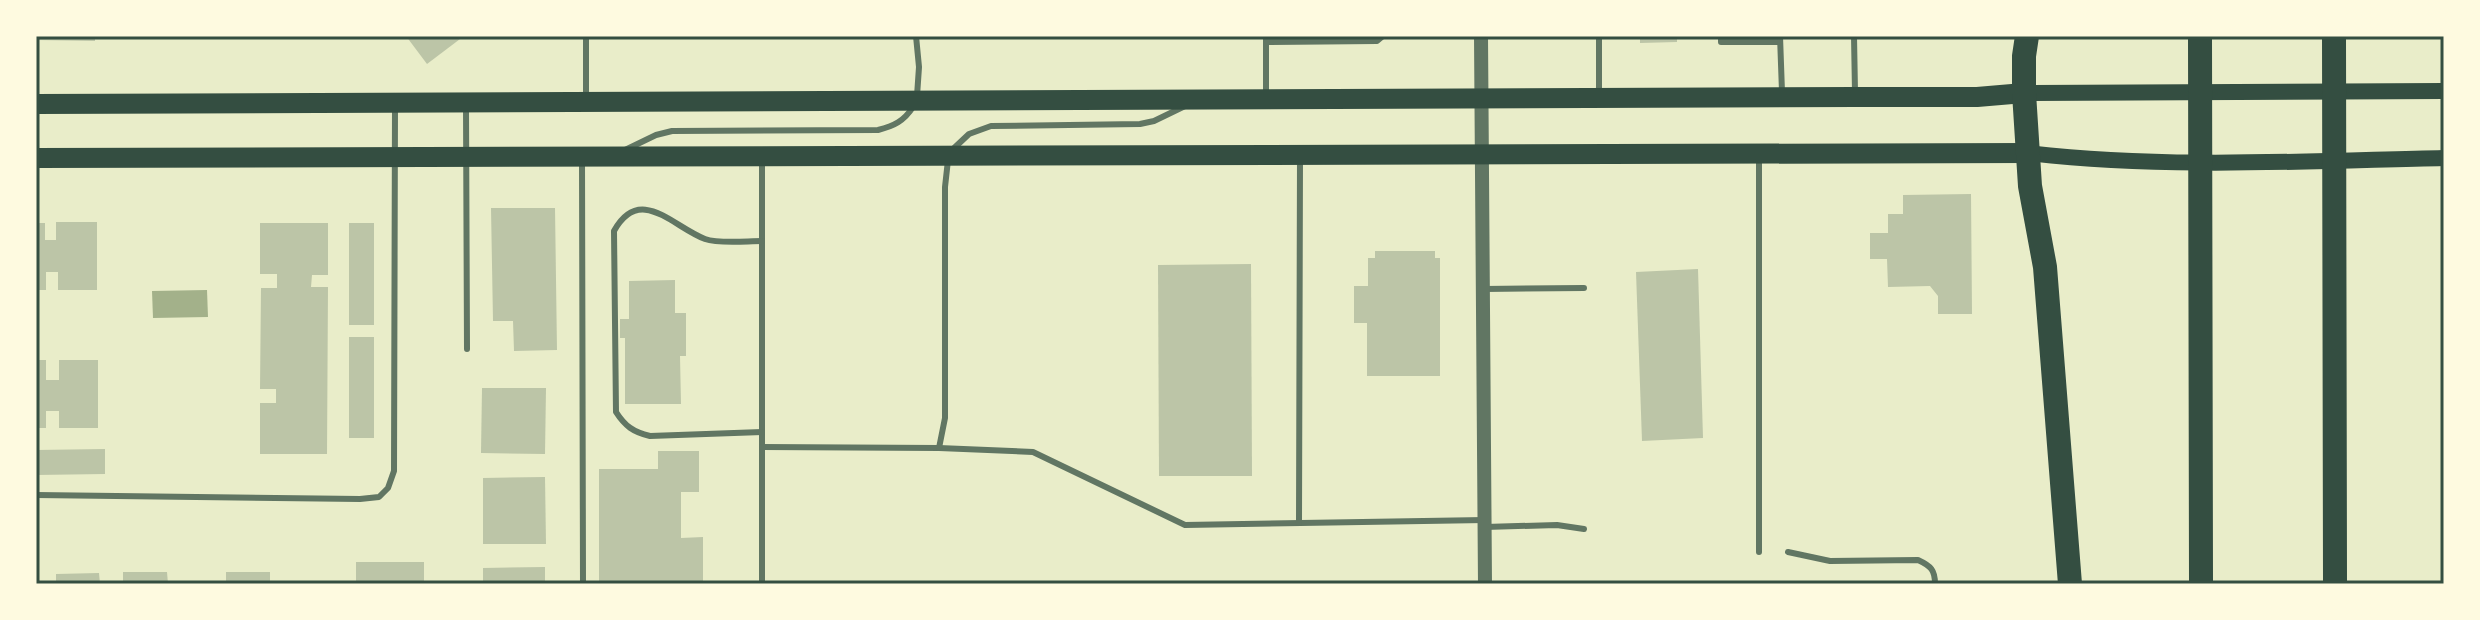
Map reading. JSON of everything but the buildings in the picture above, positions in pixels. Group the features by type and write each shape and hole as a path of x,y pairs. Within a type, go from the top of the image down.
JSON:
{"highway":[{"path":"2027,36 2024,93 2030,186 2045,267 2070,584"},
{"path":"2200,36 2201,584"},
{"path":"2334,36 2335,584"}],"main road":[{"path":"36,104 1977,97 2082,91 2444,91"},
{"path":"36,158 1759,152 2028,153 2084,159 2264,161 2444,158"}],"street":[{"path":"1481,36 1485,584"}],"lane":[{"path":"586,36 586,102"},
{"path":"615,155 656,135 672,131 878,130 892,126 904,119 916,101 919,67 916,36"},
{"path":"1266,99 1266,39 1377,41 1383,36"},
{"path":"1599,36 1599,97"},
{"path":"1721,36 1721,42 1780,39 1782,97"},
{"path":"1854,36 1855,97"},
{"path":"939,448 945,418 945,187 948,155 969,134 991,126 1140,124 1154,121 1199,100"},
{"path":"36,495 360,499 379,497 388,488 394,471 395,102"},
{"path":"466,102 467,349"},
{"path":"1759,152 1759,552"},
{"path":"581,155 583,584"},
{"path":"762,155 762,584"},
{"path":"1299,523 1300,155"},
{"path":"762,241 707,240 661,213 643,209 629,213 620,220 614,231 616,412 624,425 636,433 650,436 762,432"},
{"path":"1481,289 1584,288"},
{"path":"762,447 1033,452 1185,525 1485,523 1584,529"},
{"path":"1788,552 1830,561 1918,560 1929,564 1935,572 1935,584"}],"shaded area":[{"path":"207,290 208,317 153,318 152,291"}]}
